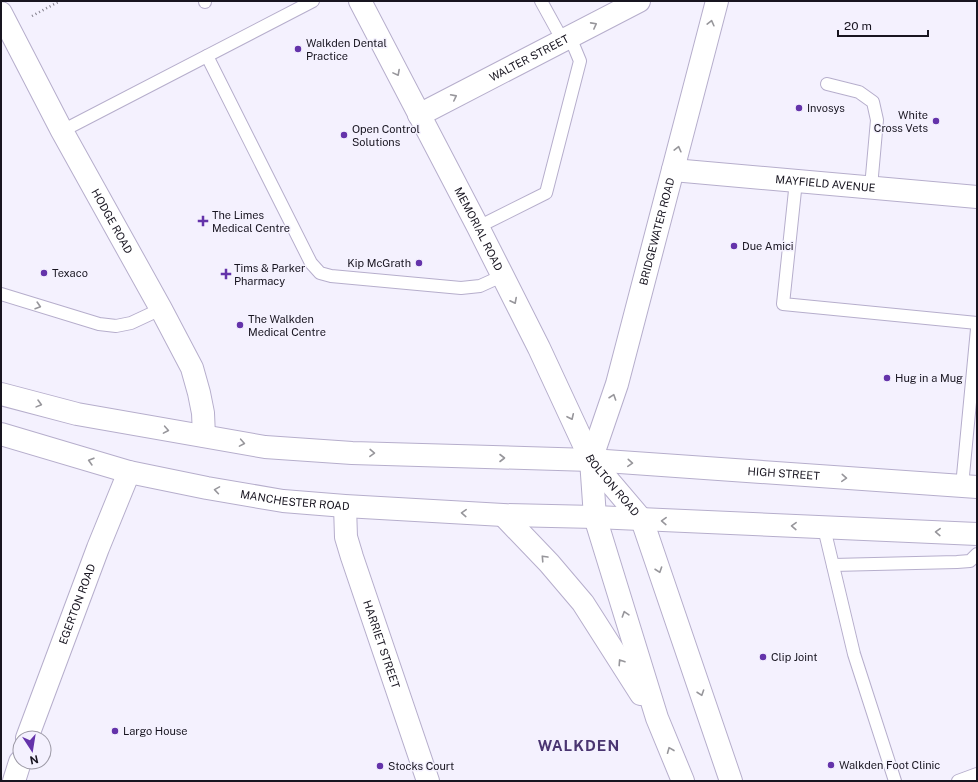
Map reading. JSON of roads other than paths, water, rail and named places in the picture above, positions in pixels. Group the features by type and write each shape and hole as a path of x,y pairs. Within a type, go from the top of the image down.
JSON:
{"main road":[{"name":"MEMORIAL ROAD","path":"360,1 478,227 550,370 591,460"},
{"name":"WALTER STREET","path":"419,115 639,1"},
{"name":"BRIDGEWATER ROAD","path":"591,460 617,384 716,1"},
{"name":"HODGE ROAD","path":"1,13 62,131 192,368 201,400 204,436"},
{"name":"MAYFIELD AVENUE","path":"673,170 977,197"},
{"path":"1,394 77,414 265,447 297,450 495,458 591,460"},
{"name":"MANCHESTER ROAD","path":"1,434 129,472 207,488 283,501 503,515 595,517"},
{"name":"HIGH STREET","path":"591,460 970,486"},
{"name":"BOLTON ROAD","path":"591,460 595,517 657,718 683,781"},
{"name":"BOLTON ROAD","path":"591,460 642,520 731,781"},
{"name":"EGERTON ROAD","path":"30,730 95,555 129,472"},
{"name":"HARRIET STREET","path":"345,506 346,536 352,557 428,781"},
{"path":"503,515 549,563 583,603 657,718"},
{"path":"595,517 977,534"},
{"path":"14,781 17,770"}],"lane":[{"path":"62,131 313,1"},
{"path":"478,227 546,193 580,62 541,1"},
{"path":"207,56 311,263 320,273 331,276 462,288 480,286 502,276"},
{"path":"827,84 859,92 873,102 877,120 871,187"},
{"path":"796,181 784,304 977,323"},
{"path":"1,294 99,324 116,326 131,323 161,309"},
{"path":"970,486 977,329"},
{"path":"824,528 854,654 896,781"},
{"path":"833,565 957,562 970,561 977,554"},
{"path":"958,781 977,774"}],"place":[{"name":"Walkden Dental Practice","path":"298,49"},
{"name":"Invosys","path":"799,108"},
{"name":"White Cross Vets","path":"936,121"},
{"name":"Open Control Solutions","path":"344,135"},
{"name":"The Limes Medical Centre","path":"203,221"},
{"name":"Due Amici","path":"734,246"},
{"name":"Kip McGrath","path":"419,263"},
{"name":"Texaco","path":"44,273"},
{"name":"Tims & Parker Pharmacy","path":"226,274"},
{"name":"The Walkden Medical Centre","path":"240,325"},
{"name":"Hug in a Mug","path":"887,378"},
{"name":"Clip Joint","path":"763,657"},
{"name":"Largo House","path":"115,731"},
{"name":"Walkden Foot Clinic","path":"831,765"},
{"name":"Stocks Court","path":"380,766"}],"district":[{"name":"WALKDEN","path":"579,746"}]}
